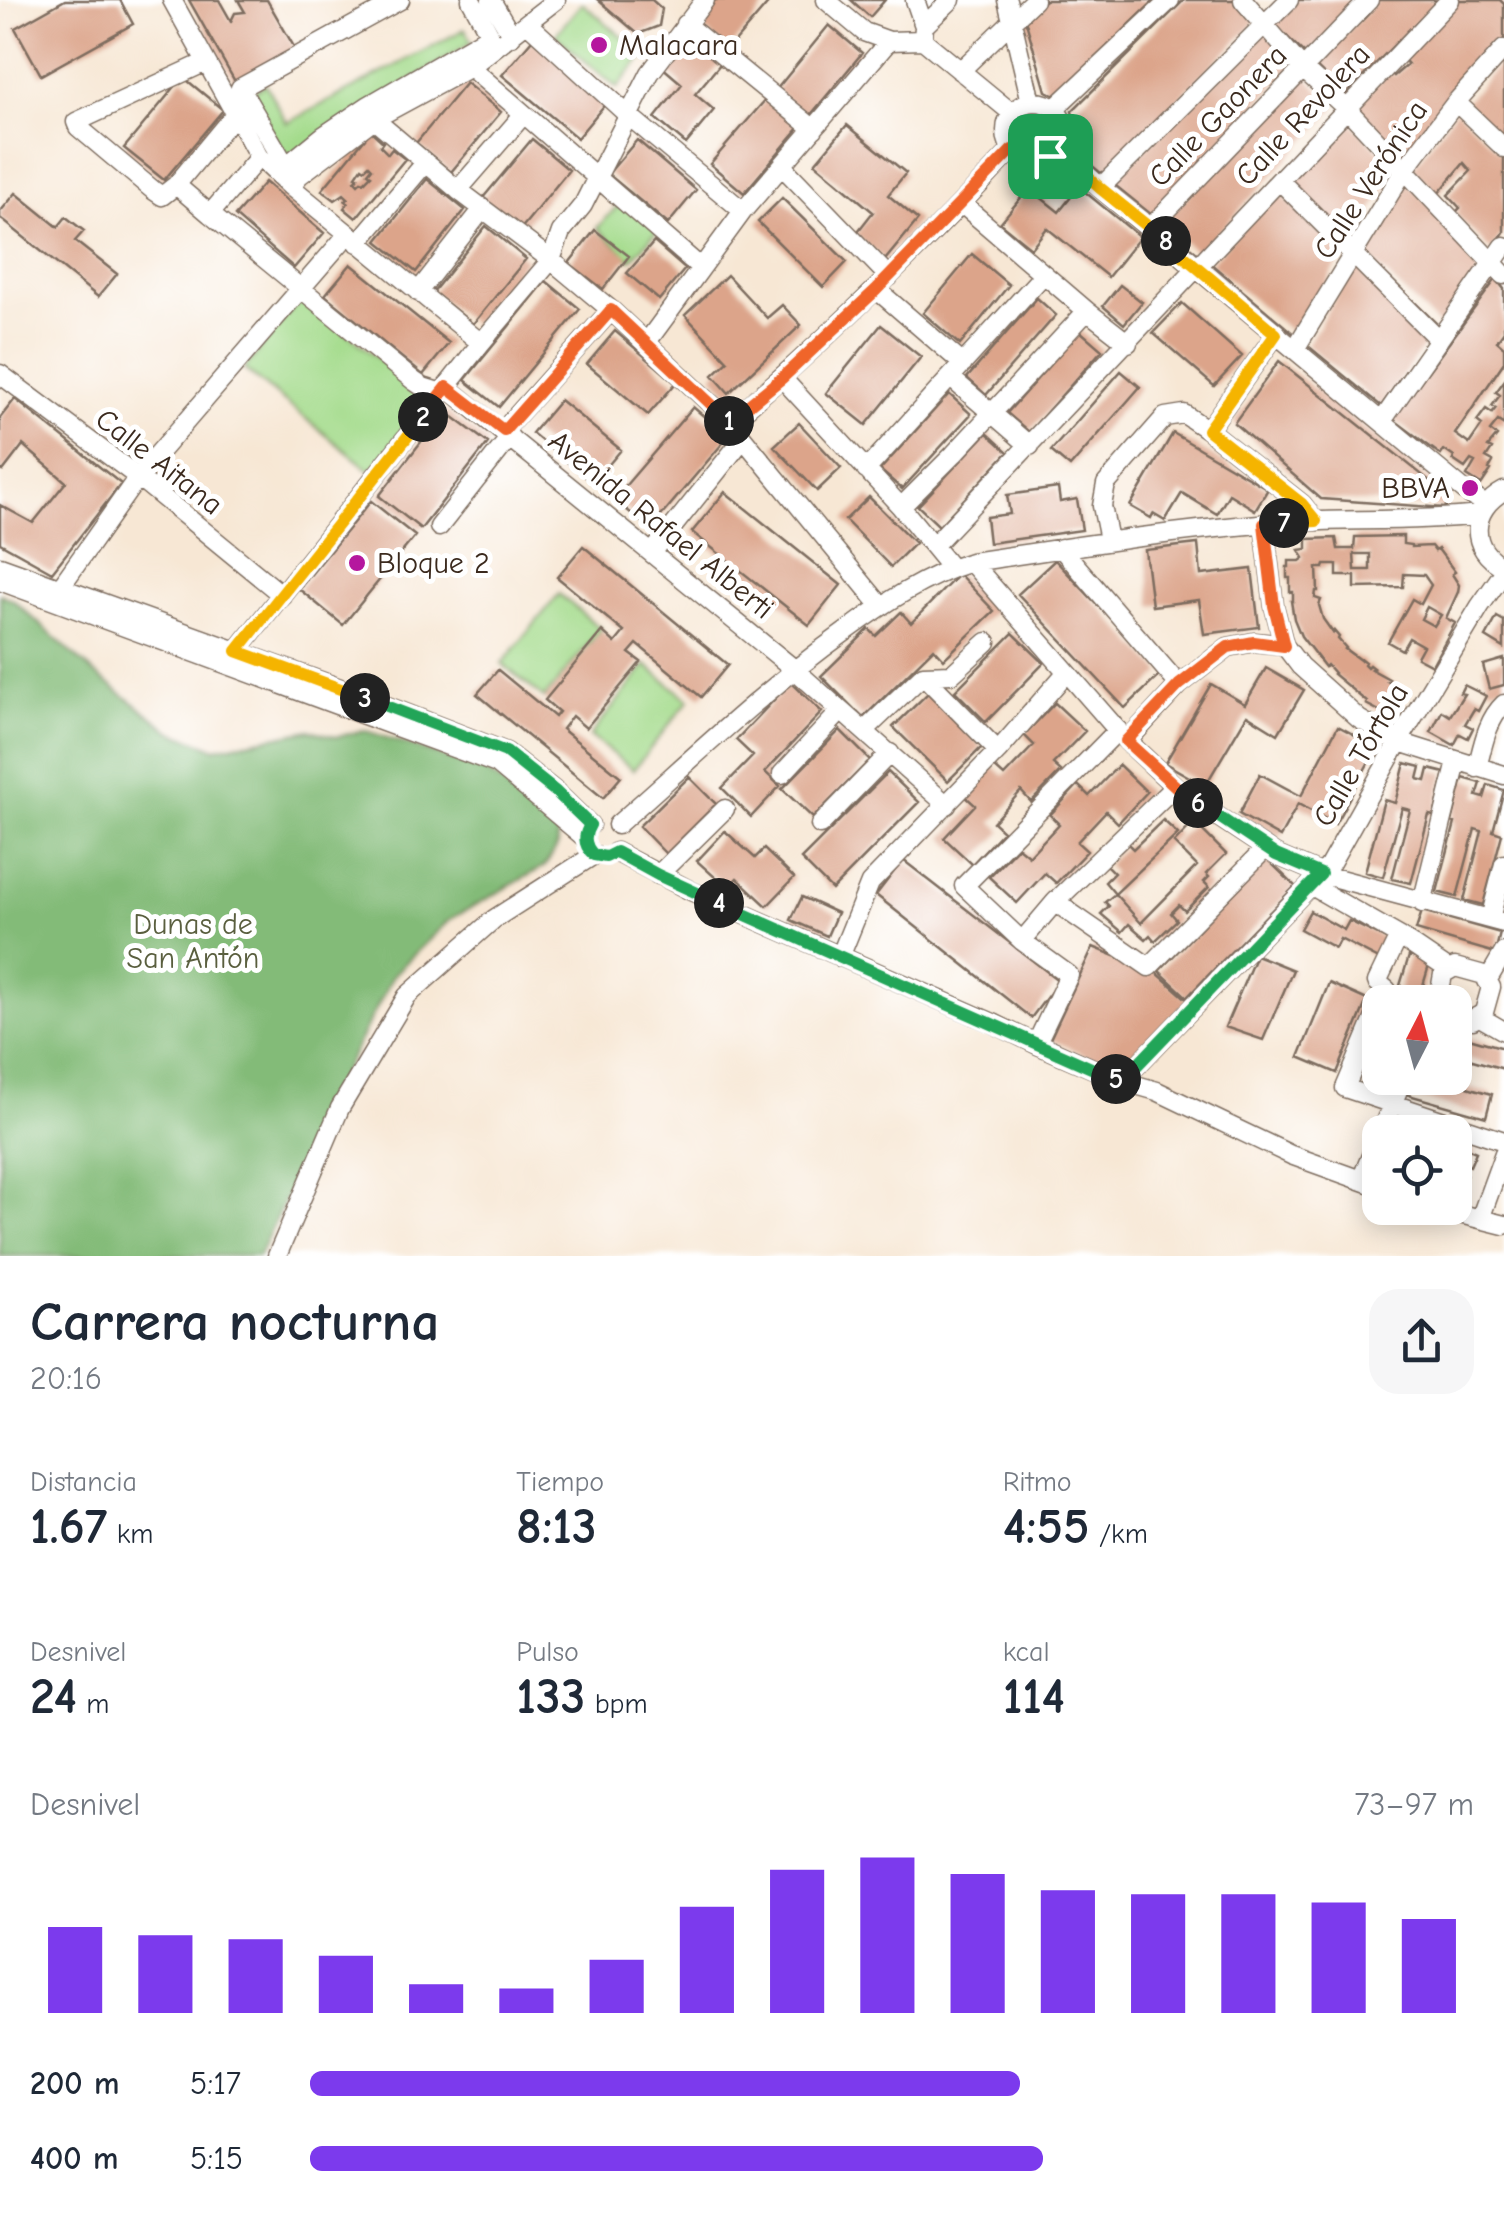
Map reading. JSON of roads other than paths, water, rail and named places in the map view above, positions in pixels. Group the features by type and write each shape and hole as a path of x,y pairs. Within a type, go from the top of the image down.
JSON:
{"street":[{"path":"172,0 259,157 481,343"},
{"path":"400,0 240,88 286,166 369,105 485,38 489,33 470,0"},
{"path":"491,0 512,36"},
{"path":"290,186 374,119 470,67 556,0"},
{"path":"237,651 481,343 552,260 561,232 583,205 650,73 705,0"},
{"path":"826,0 864,32 889,41 924,33 951,0"},
{"path":"915,0 924,33 960,71 1012,112"},
{"path":"1007,0 1031,102"},
{"path":"960,71 1034,0"},
{"path":"1054,108 1170,0"},
{"path":"1243,0 1302,68 1500,261 1438,340 1382,422"},
{"path":"1100,188 1289,0"},
{"name":"Calle Gaonera","path":"1150,228 1369,0"},
{"name":"Calle Revolera","path":"934,545 1450,0"},
{"path":"527,23 743,212"},
{"path":"685,24 814,129"},
{"path":"647,342 743,212 889,41"},
{"name":"Calle Verónica","path":"1295,350 1405,170 1456,102 1504,49"},
{"path":"206,62 76,122 78,128 162,196 235,114"},
{"path":"470,67 701,268"},
{"path":"1031,102 1054,108 1064,124 1058,150 1040,160 1030,160 1012,150 1006,131 1012,112 1031,102"},
{"path":"1456,102 1504,148"},
{"path":"458,190 523,114"},
{"path":"374,119 482,210 552,260 647,342 730,422 881,606"},
{"path":"730,422 882,283 1012,150"},
{"path":"1058,150 1483,510"},
{"path":"210,214 259,157"},
{"path":"59,589 138,477 303,288 424,163"},
{"path":"782,166 991,413 1030,446"},
{"path":"1280,181 1438,340"},
{"name":"Avenida Rafael Alberti","path":"176,184 414,381 423,387 445,390 507,434 794,668 947,805"},
{"path":"962,204 1128,342"},
{"path":"418,292 482,210"},
{"path":"866,470 1044,274"},
{"path":"439,527 507,434 611,310"},
{"path":"901,507 1087,310"},
{"path":"1208,430 1276,334"},
{"name":"Calle Aitana","path":"0,374 138,477 282,595"},
{"path":"782,378 901,507 951,568"},
{"path":"1109,540 1102,506 1106,484 1165,417 1184,414 1302,504 1316,521"},
{"path":"652,553 744,439"},
{"path":"1504,491 1483,510 1478,536 1488,556 1504,569"},
{"path":"617,825 794,668 881,606 951,568 1109,540 1264,524 1483,510"},
{"path":"1264,524 1274,606 1284,646 1300,666 1360,719 1399,742 1504,775"},
{"path":"1061,548 1179,685"},
{"path":"971,562 1122,735 1174,786 1449,970"},
{"path":"0,566 506,752 556,792 587,831"},
{"name":"Calle Tórtola","path":"1122,1081 1329,866 1504,569"},
{"path":"0,581 497,764 587,831"},
{"path":"865,730 923,675 952,674 987,642"},
{"path":"1036,1044 1069,976 1022,941 964,886 1122,735 1228,647 1254,642 1284,646"},
{"path":"840,957 870,883 998,751 1066,673"},
{"path":"923,675 998,751"},
{"path":"1477,768 1486,732 1504,704"},
{"path":"782,774 840,711"},
{"path":"820,825 890,754"},
{"path":"1422,903 1457,762"},
{"path":"1022,941 1055,902 1174,786"},
{"path":"658,875 725,808"},
{"path":"606,820 617,825 622,842 616,852 606,857 594,855 587,847 587,831 594,822 606,820"},
{"path":"1055,902 1149,967 1266,848"},
{"path":"616,852 658,875 1036,1044 1122,1081 1157,1091 1291,1155 1360,1180 1395,1095"},
{"path":"277,1256 340,1108 408,996 494,919 594,855"},
{"path":"1315,880 1497,921 1504,864"},
{"path":"1381,985 1377,982 1399,936"},
{"path":"1488,980 1504,952"},
{"path":"1441,985 1443,974 1456,966 1484,975 1490,987 1484,1012 1472,1020"},
{"path":"1478,1016 1504,1031"},
{"path":"1362,1048 1345,1088 1362,1094"},
{"path":"1364,1095 1504,1140"},
{"path":"1494,1220 1504,1153"}],"place":[{"name":"Malacara","path":"599,45"},
{"name":"BBVA","path":"1470,488"},
{"name":"Bloque 2","path":"357,563"}],"park label":[{"name":"Dunas de San Antón","path":"193,941"}]}
